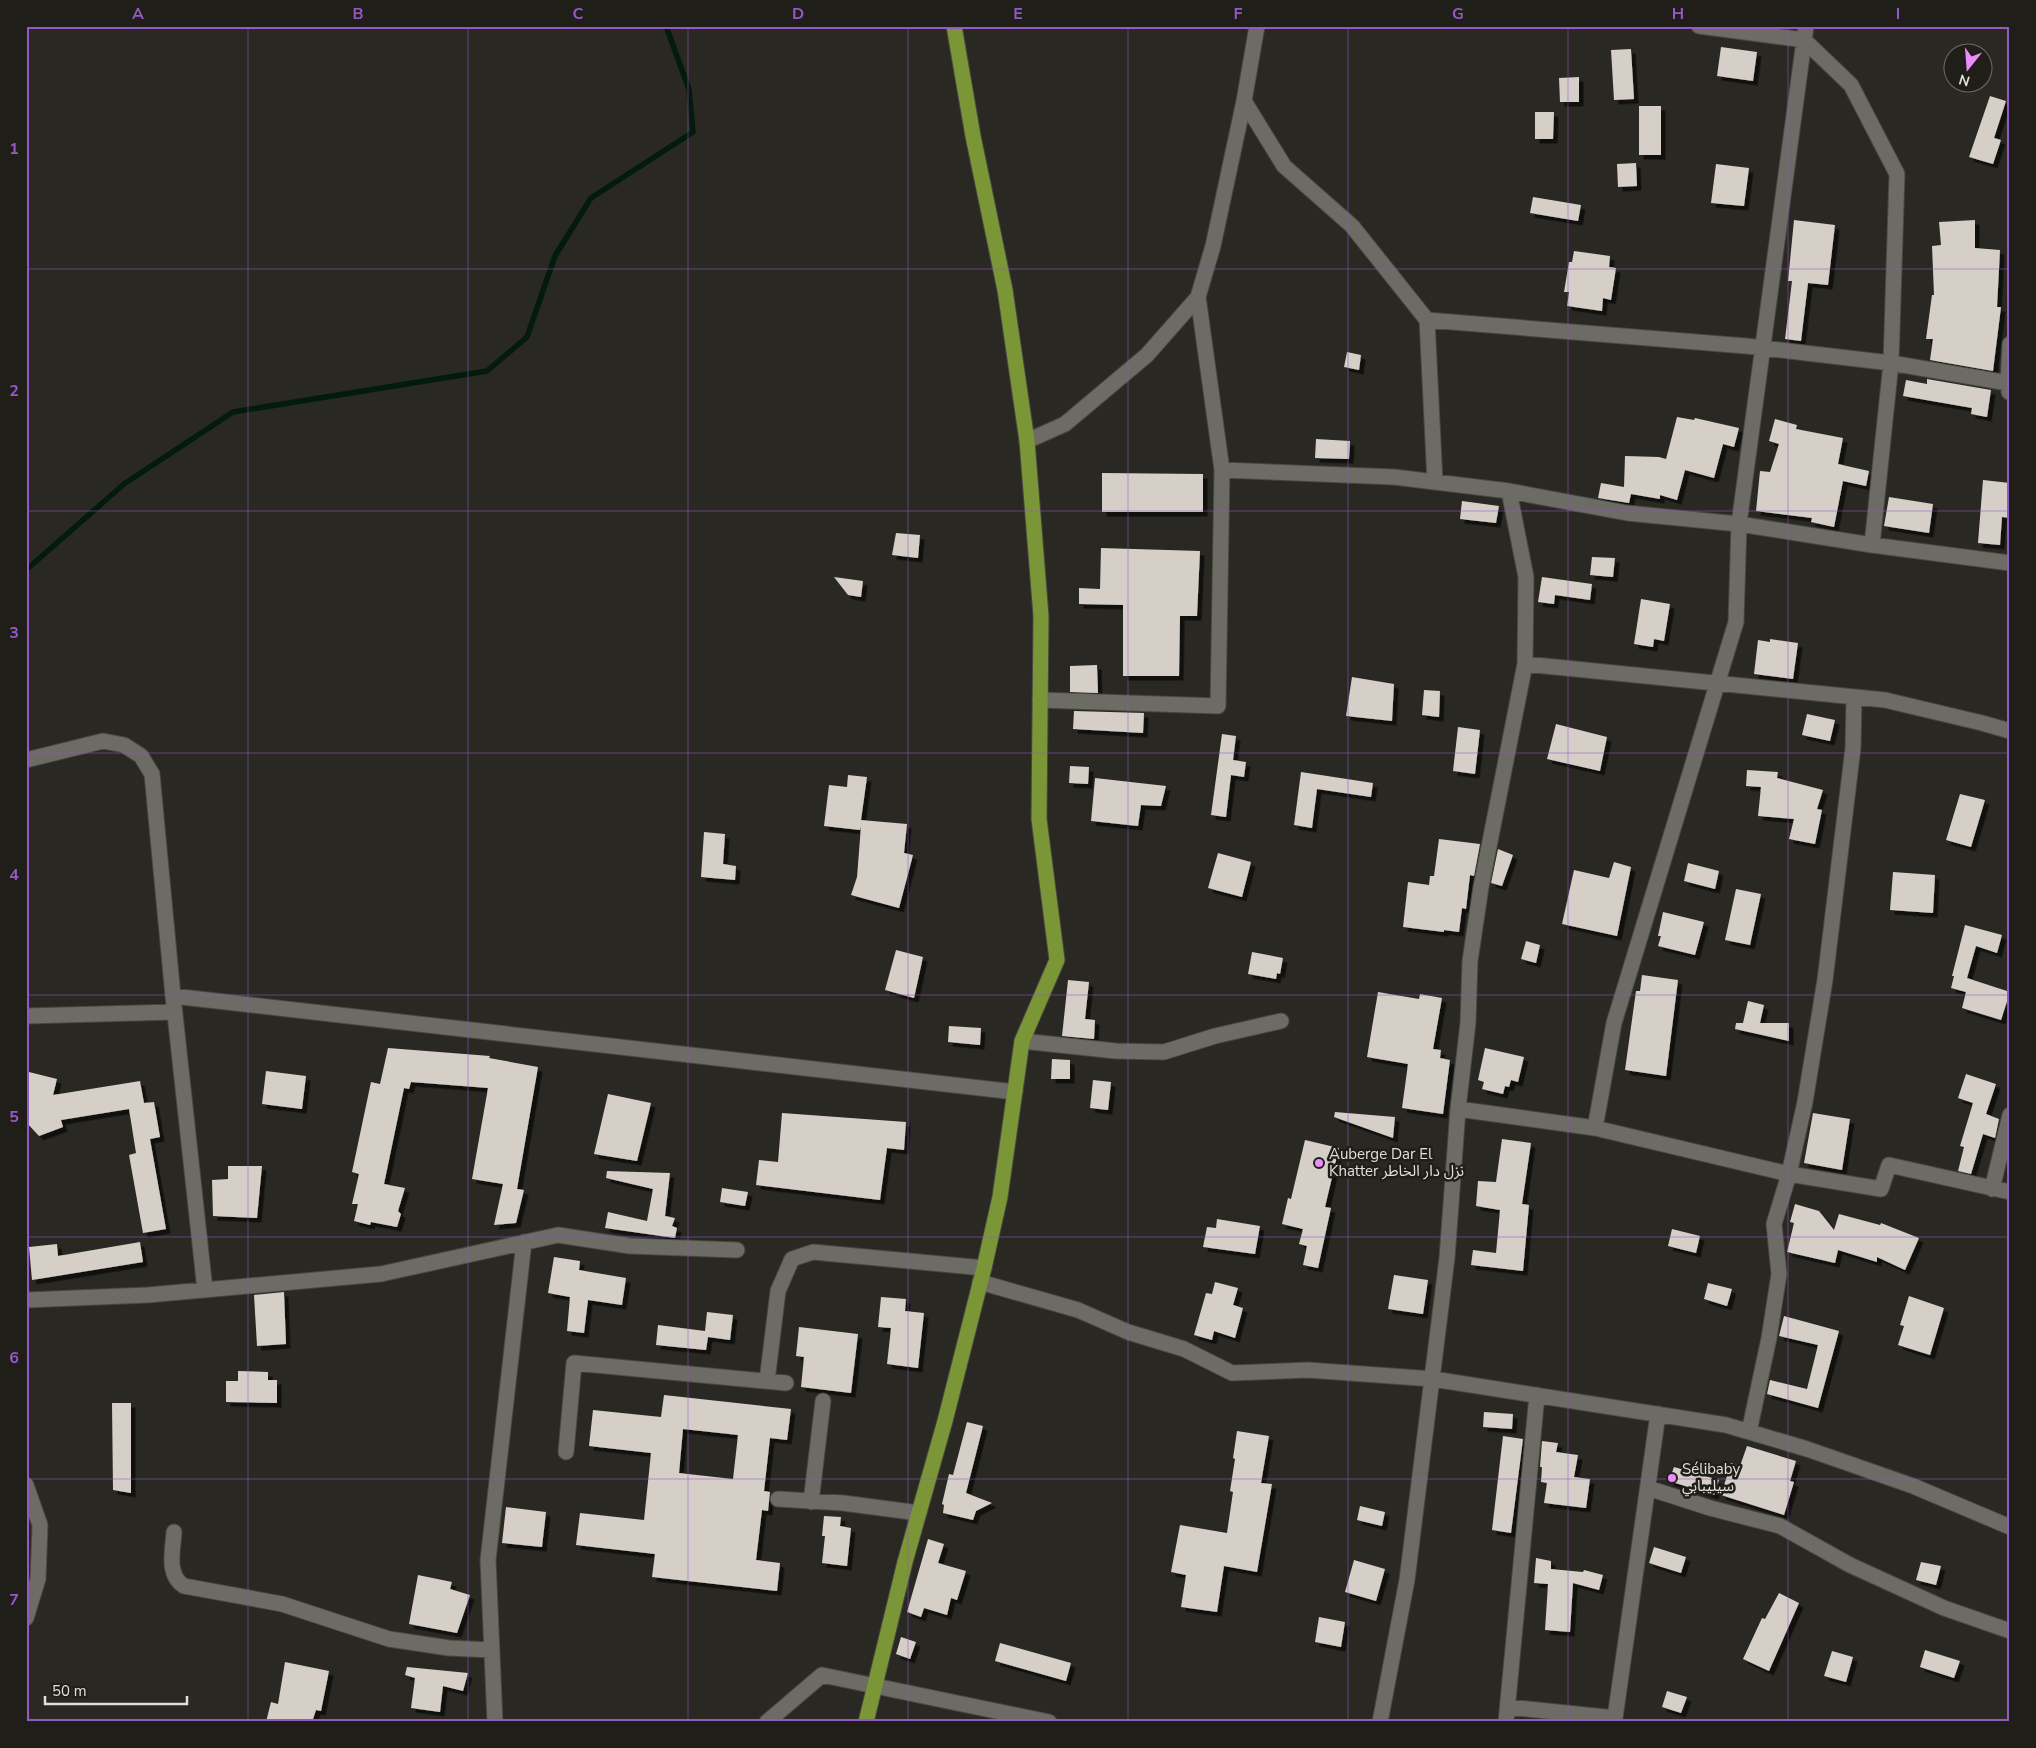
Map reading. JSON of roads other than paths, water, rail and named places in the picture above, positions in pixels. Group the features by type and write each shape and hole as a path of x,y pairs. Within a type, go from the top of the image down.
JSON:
{"main road":[{"path":"866,1722 905,1562 966,1342 984,1268 1000,1197 1022,1041 1057,960 1039,819 1041,616 1027,441 1005,290 954,26"}],"street":[{"path":"1040,700 1218,706 1222,470 1198,297 1213,246 1258,26"},
{"path":"1698,26 1805,33 1851,86 1897,174 1891,363 1872,545"},
{"path":"1595,1128 1614,1023 1736,622 1739,524 1805,33"},
{"path":"1244,101 1284,166 1352,226 1427,320 1435,482"},
{"path":"1027,441 1065,424 1147,355 1198,297"},
{"path":"1427,320 1764,348 1891,363 2009,387 2010,344"},
{"path":"1222,470 1394,477 1509,491 1626,513 1739,524 1872,545 2010,563"},
{"path":"1380,1722 1407,1580 1433,1379 1447,1258 1458,1109 1468,1024 1470,961 1481,886 1525,664 1526,578 1509,491"},
{"path":"1525,664 1884,700 2010,731"},
{"path":"1748,1432 1769,1338 1779,1274 1774,1224 1789,1174 1805,1102 1825,980 1853,748 1854,698"},
{"path":"26,760 103,741 124,745 141,756 152,774 204,1290"},
{"path":"173,996 1015,1092"},
{"path":"26,1016 175,1012"},
{"path":"1022,1041 1116,1051 1164,1052 1215,1036 1281,1021"},
{"path":"1458,1109 1595,1128 1789,1174 1881,1189 1889,1165 2010,1192"},
{"path":"1992,1189 2010,1115"},
{"path":"26,1300 148,1295 381,1274 558,1235 630,1246 737,1250"},
{"path":"495,1722 488,1560 524,1242"},
{"path":"767,1381 778,1291 792,1259 813,1252 984,1268"},
{"path":"980,1282 1078,1310 1128,1332 1184,1349 1232,1373 1308,1370 1433,1379 1726,1425 1806,1449 1913,1486 2010,1527"},
{"path":"566,1452 574,1363 786,1383"},
{"path":"1506,1722 1537,1395"},
{"path":"811,1502 823,1401"},
{"path":"1508,1706 1615,1718 1658,1414"},
{"path":"26,1485 40,1525 38,1579 26,1618"},
{"path":"1648,1488 1710,1508 1780,1526 1850,1564 1944,1608 2010,1631"},
{"path":"778,1499 843,1503 919,1512"},
{"path":"174,1532 174,1577 184,1586 282,1604 390,1639 449,1648 492,1650"},
{"path":"767,1722 822,1675 1042,1721"}],"waterway":[{"path":"26,570 124,484 233,412 487,371 527,337 555,256 591,198 693,132 689,89 666,26"}],"place":[{"name":"Auberge Dar El Khatter نزل دار الخاطر","path":"1319,1163"},
{"name":"Sélibaby سيليبابي","path":"1672,1478"}]}
